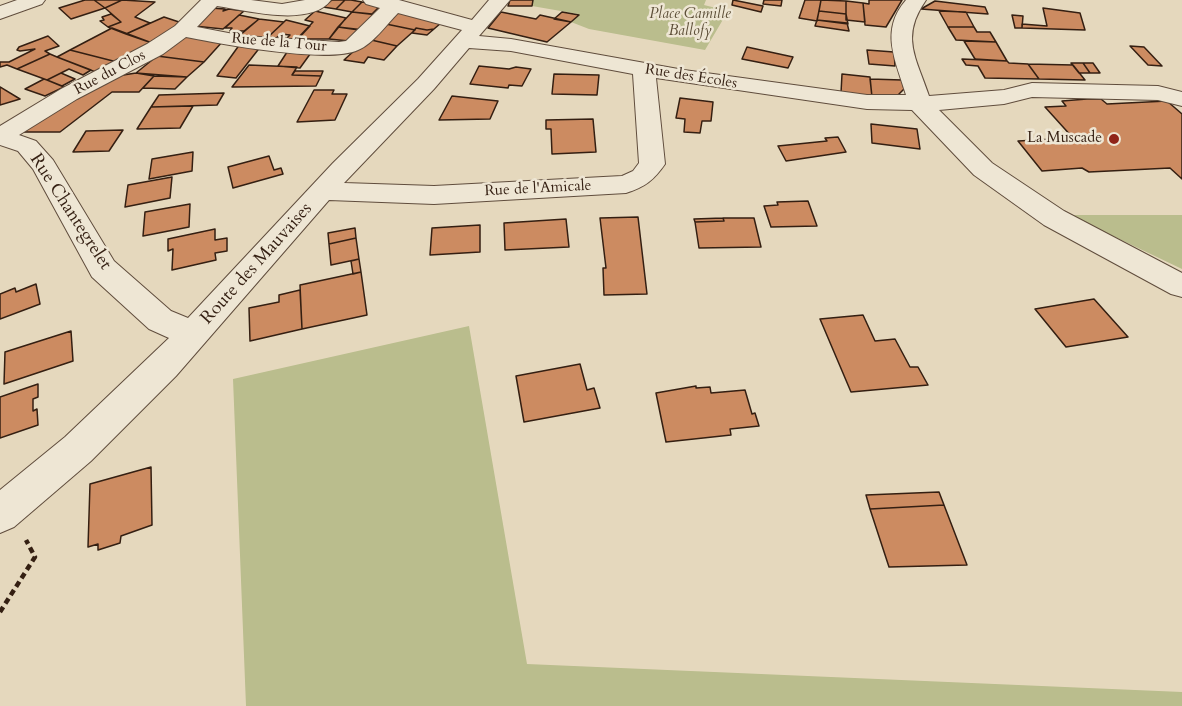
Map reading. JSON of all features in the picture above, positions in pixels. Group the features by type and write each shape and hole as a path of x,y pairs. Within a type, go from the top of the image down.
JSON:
{"street":[{"path":"0,13 35,0"},
{"name":"Rue du Clos","path":"0,137 69,94 155,49 182,30 212,0"},
{"path":"217,0 272,11 294,11 321,0"},
{"name":"Rue des Écoles","path":"373,0 395,5 469,34 511,45 684,78 867,102 920,104 1004,97 1032,90 1127,91 1158,93 1182,99"},
{"name":"Route des Mauvaises","path":"4,511 78,449 194,335 322,191 426,84 500,0"},
{"path":"916,0 906,12 900,39 920,104 983,169 1027,200 1054,218 1182,286"},
{"name":"Rue de la Tour","path":"182,30 244,42 341,49 353,45 395,5"},
{"name":"Rue de l'Amicale","path":"322,191 434,195 626,184 642,177 652,164 644,69"},
{"name":"Rue Chantegrelet","path":"0,137 27,146 44,166 103,270 160,320 194,335"}],"path":[{"path":"0,612 35,557 4,511"}],"green space":[{"name":"Place Camille Ballofy","path":"533,0 706,0 704,5 728,11 705,50 589,29 571,22 578,14 532,6"},
{"path":"1069,215 1182,215 1182,269"},
{"path":"469,326 527,664 1182,692 1182,706 246,706 233,379"}],"building":[{"path":"85,0 94,0 105,8 71,19 59,8"},
{"path":"94,0 122,0 105,8"},
{"path":"122,0 155,2 135,17 150,23 126,34 108,27 121,22 105,8"},
{"path":"332,0 345,0 336,9 323,7"},
{"path":"345,0 362,2 352,12 336,9"},
{"path":"510,0 533,0 532,6 508,6"},
{"path":"733,0 763,6 761,12 732,5"},
{"path":"764,0 782,0 781,6 763,4"},
{"path":"805,0 821,0 817,21 799,18"},
{"path":"821,0 846,1 846,14 819,11"},
{"path":"869,0 902,0 886,27 865,25 863,3 869,4"},
{"path":"846,1 863,3 865,22 846,20"},
{"path":"935,1 985,7 988,14 921,9"},
{"path":"362,2 381,5 372,14 352,12"},
{"path":"211,8 225,9 223,11 229,9 244,11 223,29 194,26"},
{"path":"1043,8 1080,13 1085,30 1022,28 1022,24 1047,26"},
{"path":"399,10 441,23 434,29 427,30 386,24"},
{"path":"315,11 346,18 329,39 297,39 313,22 305,20"},
{"path":"819,11 846,14 848,24 817,20"},
{"path":"939,11 966,12 974,27 948,27"},
{"path":"352,12 378,15 364,30 338,27"},
{"path":"501,12 536,19 540,15 571,22 547,42 488,28"},
{"path":"562,12 579,15 571,22 554,19"},
{"path":"111,14 121,22 108,27 100,21 104,20 102,17"},
{"path":"239,15 259,19 244,31 230,31 232,28 225,28"},
{"path":"1012,15 1023,16 1022,28 1015,28"},
{"path":"164,17 182,23 152,43 126,34"},
{"path":"259,19 284,22 266,39 239,36"},
{"path":"286,20 310,26 296,41 285,40 290,35 281,34 275,39 266,39"},
{"path":"817,20 847,23 849,31 815,26"},
{"path":"386,24 415,30 397,46 367,39"},
{"path":"338,27 359,30 349,41 329,39"},
{"path":"948,27 974,27 977,32 990,32 996,42 956,40"},
{"path":"112,28 152,43 117,62 70,50"},
{"path":"416,28 434,29 427,35 412,33"},
{"path":"185,34 223,41 204,62 157,56"},
{"path":"48,36 59,46 45,51 50,54 17,69 7,65 0,67 0,62 9,62 35,49 20,51 17,50 19,47"},
{"path":"367,39 397,46 384,60 368,57 364,63 344,60"},
{"path":"964,41 996,42 1007,61 975,59"},
{"path":"240,44 261,46 236,78 217,76"},
{"path":"1130,46 1144,47 1162,66 1148,65"},
{"path":"747,47 793,57 788,68 742,59"},
{"path":"289,49 313,50 300,68 278,66"},
{"path":"70,50 117,62 98,73 57,57"},
{"path":"867,50 894,52 895,66 869,64"},
{"path":"50,54 91,70 83,75 69,69 47,80 17,69"},
{"path":"157,56 204,62 187,77 136,73"},
{"path":"962,59 1028,64 1039,79 985,78 978,66 966,65"},
{"path":"1071,63 1083,63 1090,73 1079,73"},
{"path":"1083,63 1093,63 1100,73 1090,73"},
{"path":"1028,64 1073,65 1085,80 1039,79"},
{"path":"249,65 297,67 292,75 321,76 316,86 232,87"},
{"path":"479,66 531,69 522,86 509,85 508,88 470,84"},
{"path":"295,71 323,71 321,76 292,75"},
{"path":"61,73 75,79 62,86 47,80"},
{"path":"136,73 154,76 139,92 112,92 60,132 24,132 48,112 117,76"},
{"path":"554,74 599,75 597,95 552,94"},
{"path":"842,74 870,77 872,97 841,93"},
{"path":"154,76 187,77 175,89 143,88"},
{"path":"44,79 64,87 45,96 25,89"},
{"path":"870,79 902,80 904,89 898,95 872,97"},
{"path":"0,87 20,99 0,105"},
{"path":"314,90 334,90 332,94 347,94 335,120 297,122"},
{"path":"224,93 217,105 151,107 159,95"},
{"path":"452,96 498,101 490,119 439,120"},
{"path":"680,98 713,102 711,121 702,121 700,133 684,132 685,119 676,118"},
{"name":"La Muscade","path":"1101,99 1107,104 1167,101 1182,114 1182,179 1170,168 1089,172 1082,168 1042,171 1018,141 1073,138 1045,107 1066,106 1062,101"},
{"path":"193,106 180,128 137,129 151,107"},
{"path":"593,119 596,152 552,154 551,129 546,129 546,120"},
{"path":"871,124 917,129 920,149 872,143"},
{"path":"123,130 109,151 73,152 86,131"},
{"path":"838,137 846,152 786,161 778,146 827,141 825,138"},
{"path":"193,152 192,171 149,179 152,159"},
{"path":"269,156 274,170 281,168 283,174 233,188 228,167"},
{"path":"172,177 170,198 125,207 128,185"},
{"path":"808,201 817,226 771,227 764,206 778,205 777,202"},
{"path":"190,204 189,227 143,236 145,212"},
{"path":"638,217 647,294 604,295 603,268 606,268 600,218"},
{"path":"723,218 754,218 761,247 699,248 695,222 724,221"},
{"path":"723,218 724,221 695,222 694,219"},
{"path":"566,219 569,247 505,250 504,223"},
{"path":"480,225 480,252 430,255 432,228"},
{"path":"355,228 356,238 329,244 328,233"},
{"path":"215,229 215,240 227,238 227,251 215,253 216,260 172,270 173,249 168,251 168,239"},
{"path":"356,238 359,259 331,265 329,244"},
{"path":"359,259 361,272 353,274 351,261"},
{"path":"361,272 367,315 302,329 300,285"},
{"path":"36,284 40,304 0,319 0,294 15,288 16,292"},
{"path":"300,290 302,329 250,341 249,308 279,302 279,295"},
{"path":"1094,299 1128,337 1066,347 1035,309"},
{"path":"863,315 875,341 895,339 910,367 918,367 928,385 851,392 820,319"},
{"path":"71,331 73,361 4,384 5,352"},
{"path":"580,364 587,390 594,388 600,408 524,422 516,376"},
{"path":"38,384 38,397 33,399 33,411 37,409 38,425 0,438 0,397"},
{"path":"696,386 696,388 710,387 711,393 745,390 752,414 755,413 759,426 730,429 731,435 666,442 656,393"},
{"path":"151,467 152,525 121,536 120,543 98,550 98,544 88,547 90,484"},
{"path":"939,492 944,505 870,509 866,495"},
{"path":"944,505 967,565 889,567 870,509"}],"place":[{"name":"La Muscade","path":"1114,139"}]}
